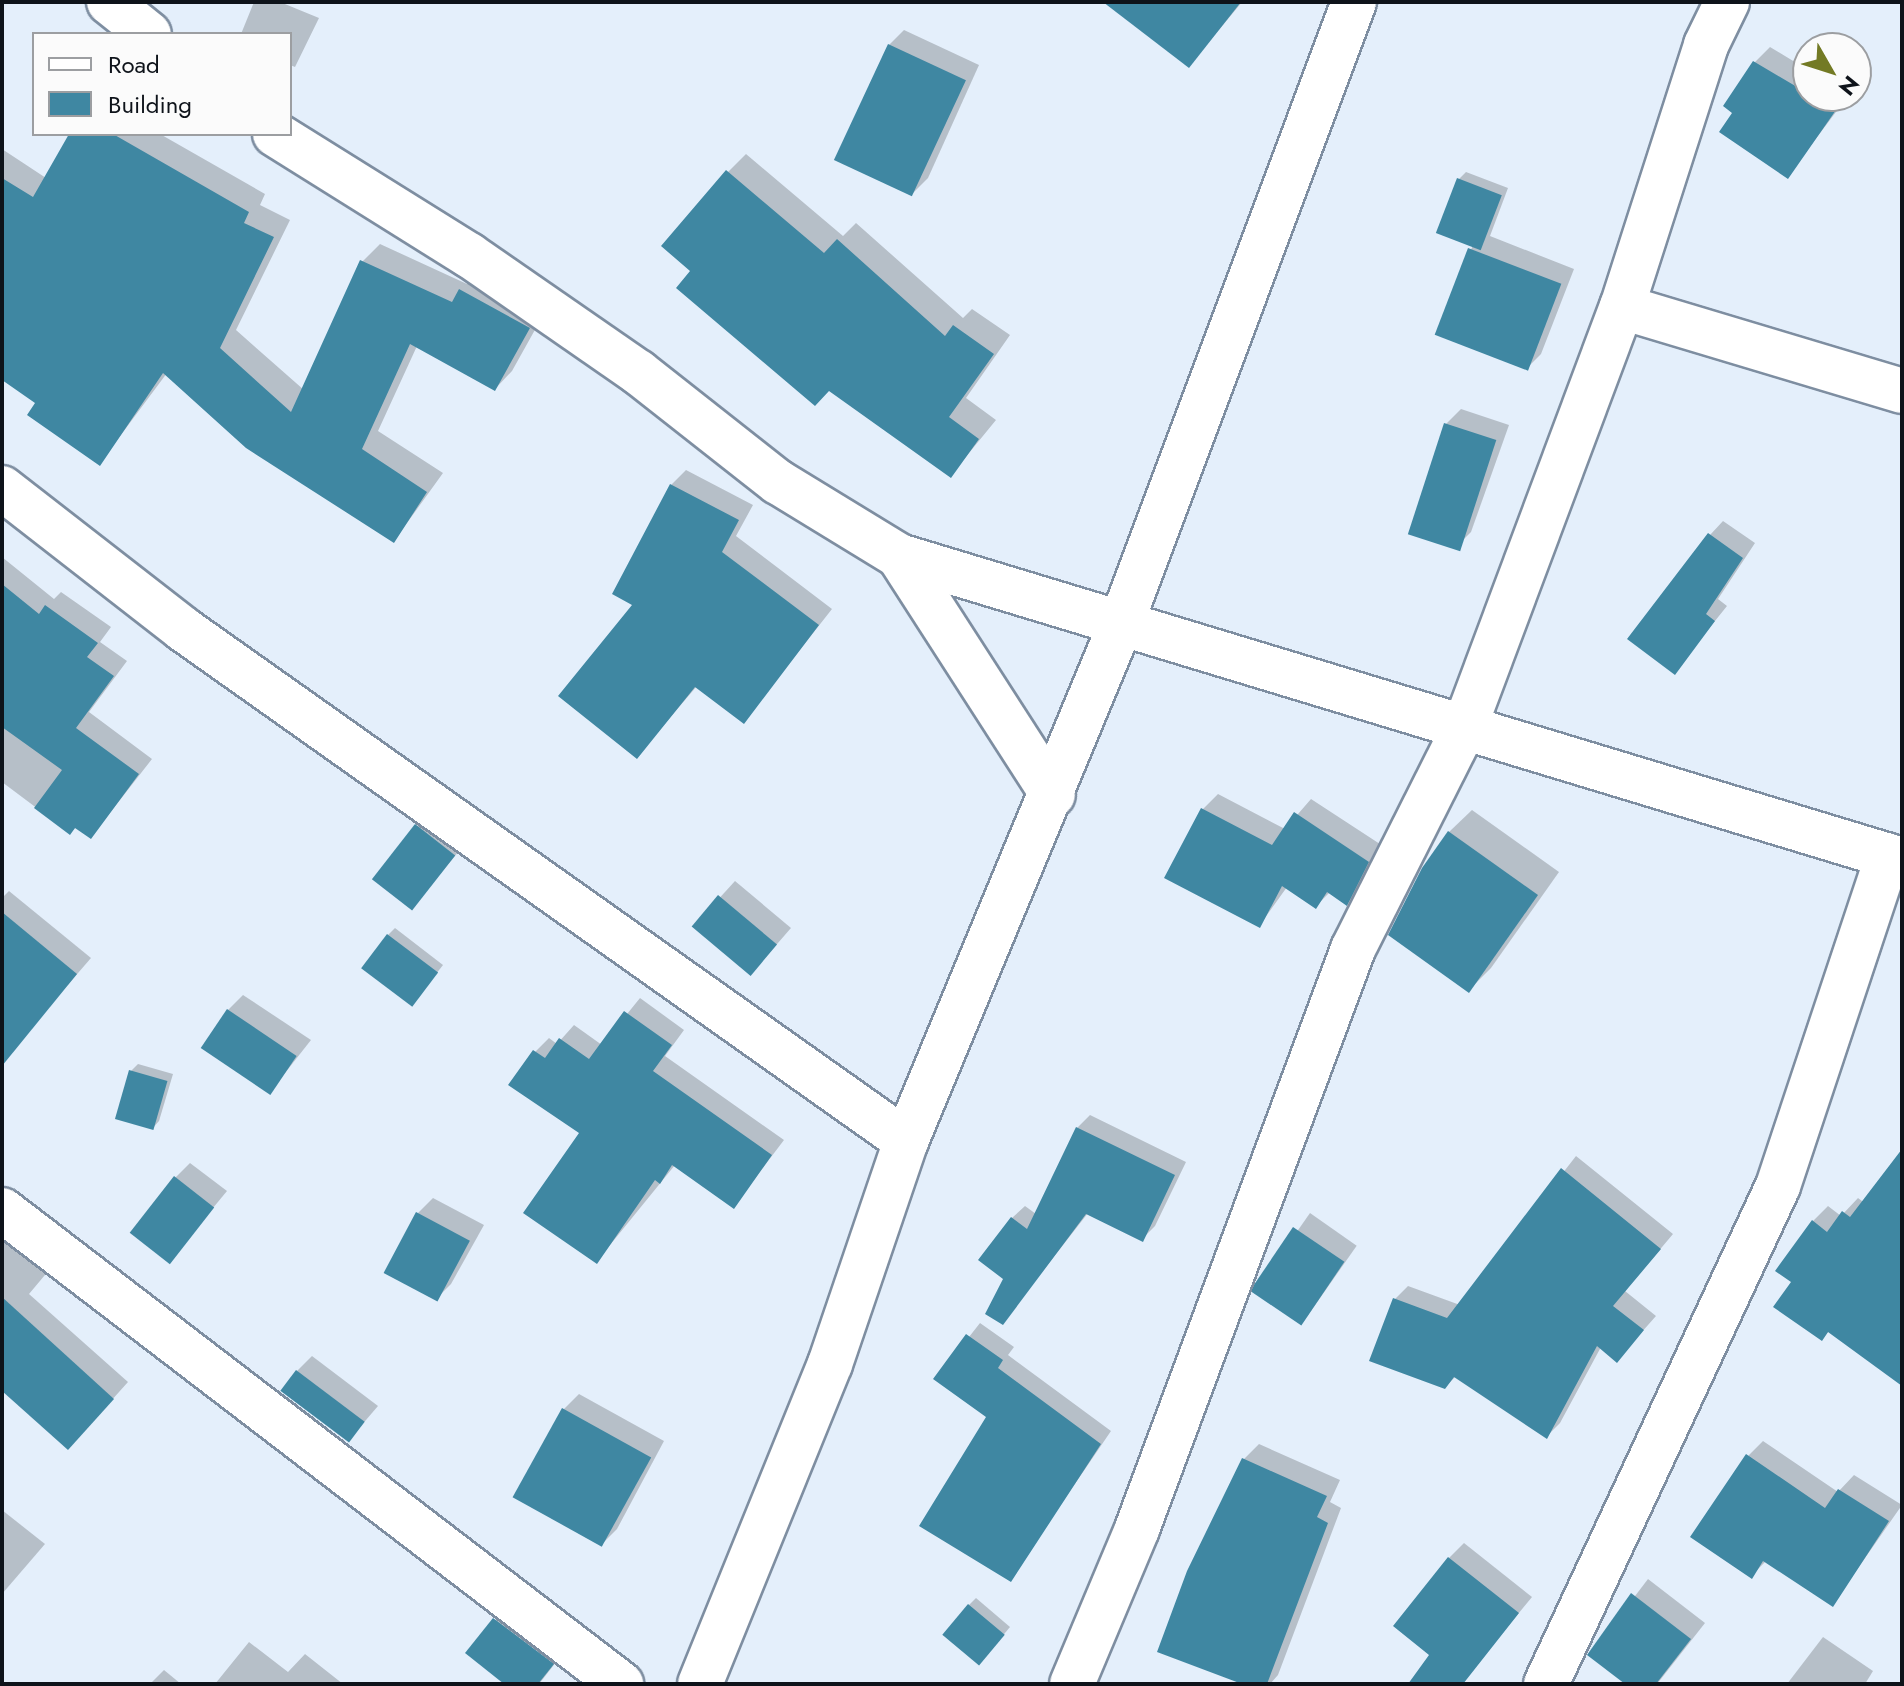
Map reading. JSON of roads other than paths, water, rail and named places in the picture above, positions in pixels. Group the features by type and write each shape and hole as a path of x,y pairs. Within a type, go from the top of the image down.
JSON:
{"street":[{"path":"109,2 146,32"},
{"path":"700,1684 830,1364 906,1141 1053,795 1122,621 1354,2"},
{"path":"1072,1684 1137,1529 1353,949 1465,726 1622,307 1706,45 1727,2"},
{"path":"278,136 469,255 638,372 778,482 899,556 1122,621 1895,858 1778,1186 1546,1684"},
{"path":"1622,307 1902,391"},
{"path":"2,488 196,638 906,1141"},
{"path":"899,556 1053,795"},
{"path":"2,1210 621,1684"}]}
